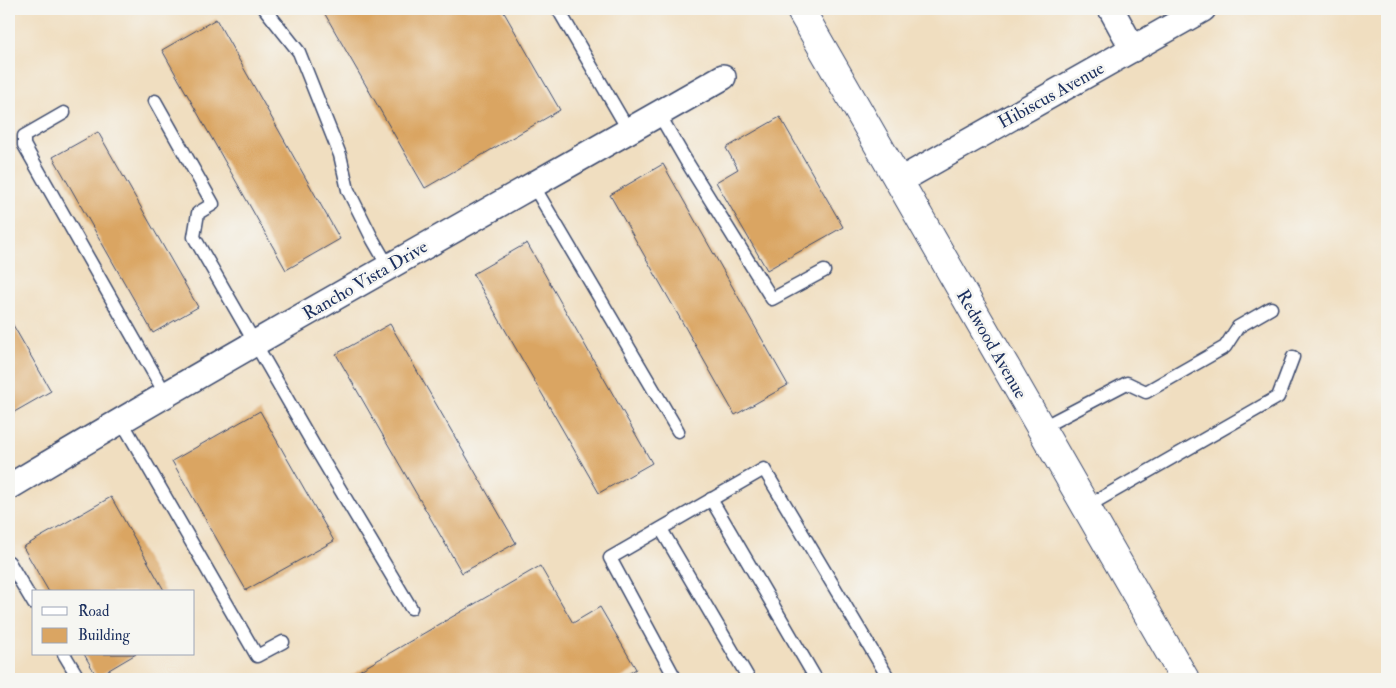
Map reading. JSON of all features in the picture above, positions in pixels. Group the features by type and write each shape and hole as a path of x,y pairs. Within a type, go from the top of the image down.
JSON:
{"street":[{"name":"Redwood Avenue","path":"800,9 1185,679"},
{"path":"1111,9 1133,49"},
{"name":"Hibiscus Avenue","path":"899,181 1203,9"},
{"name":"Rancho Vista Drive","path":"9,487 388,266 723,77"}],"lane":[{"path":"265,9 299,52 340,155 348,190 372,240 388,266"},
{"path":"558,9 629,131"},
{"path":"154,101 213,204 198,213 194,237 313,444 411,608"},
{"path":"64,113 24,136 24,145 166,395"},
{"path":"658,114 772,299 824,271"},
{"path":"533,185 678,431"},
{"path":"1041,428 1127,383 1146,392 1225,347 1238,327 1271,308"},
{"path":"1086,508 1278,397 1293,357"},
{"path":"121,420 257,656 283,642"},
{"path":"674,679 610,558 764,468 889,679"},
{"path":"711,500 816,679"},
{"path":"661,529 749,679"},
{"path":"9,562 32,601"},
{"path":"65,656 79,679"}],"building":[{"path":"322,9 502,9 560,110 425,188"},
{"path":"216,19 340,239 286,270 162,50"},
{"path":"780,117 843,227 767,270 716,182 738,169 726,148"},
{"path":"98,132 198,307 153,333 53,157"},
{"path":"663,164 788,385 735,415 610,195"},
{"path":"527,243 652,463 599,493 473,274"},
{"path":"9,318 51,391 9,415"},
{"path":"390,324 516,543 462,573 336,354"},
{"path":"260,411 334,541 246,590 172,461"},
{"path":"111,497 164,590 48,590 23,547"},
{"path":"540,566 573,623 600,607 636,669 620,679 345,679"},
{"path":"85,656 133,656 97,677"}]}
